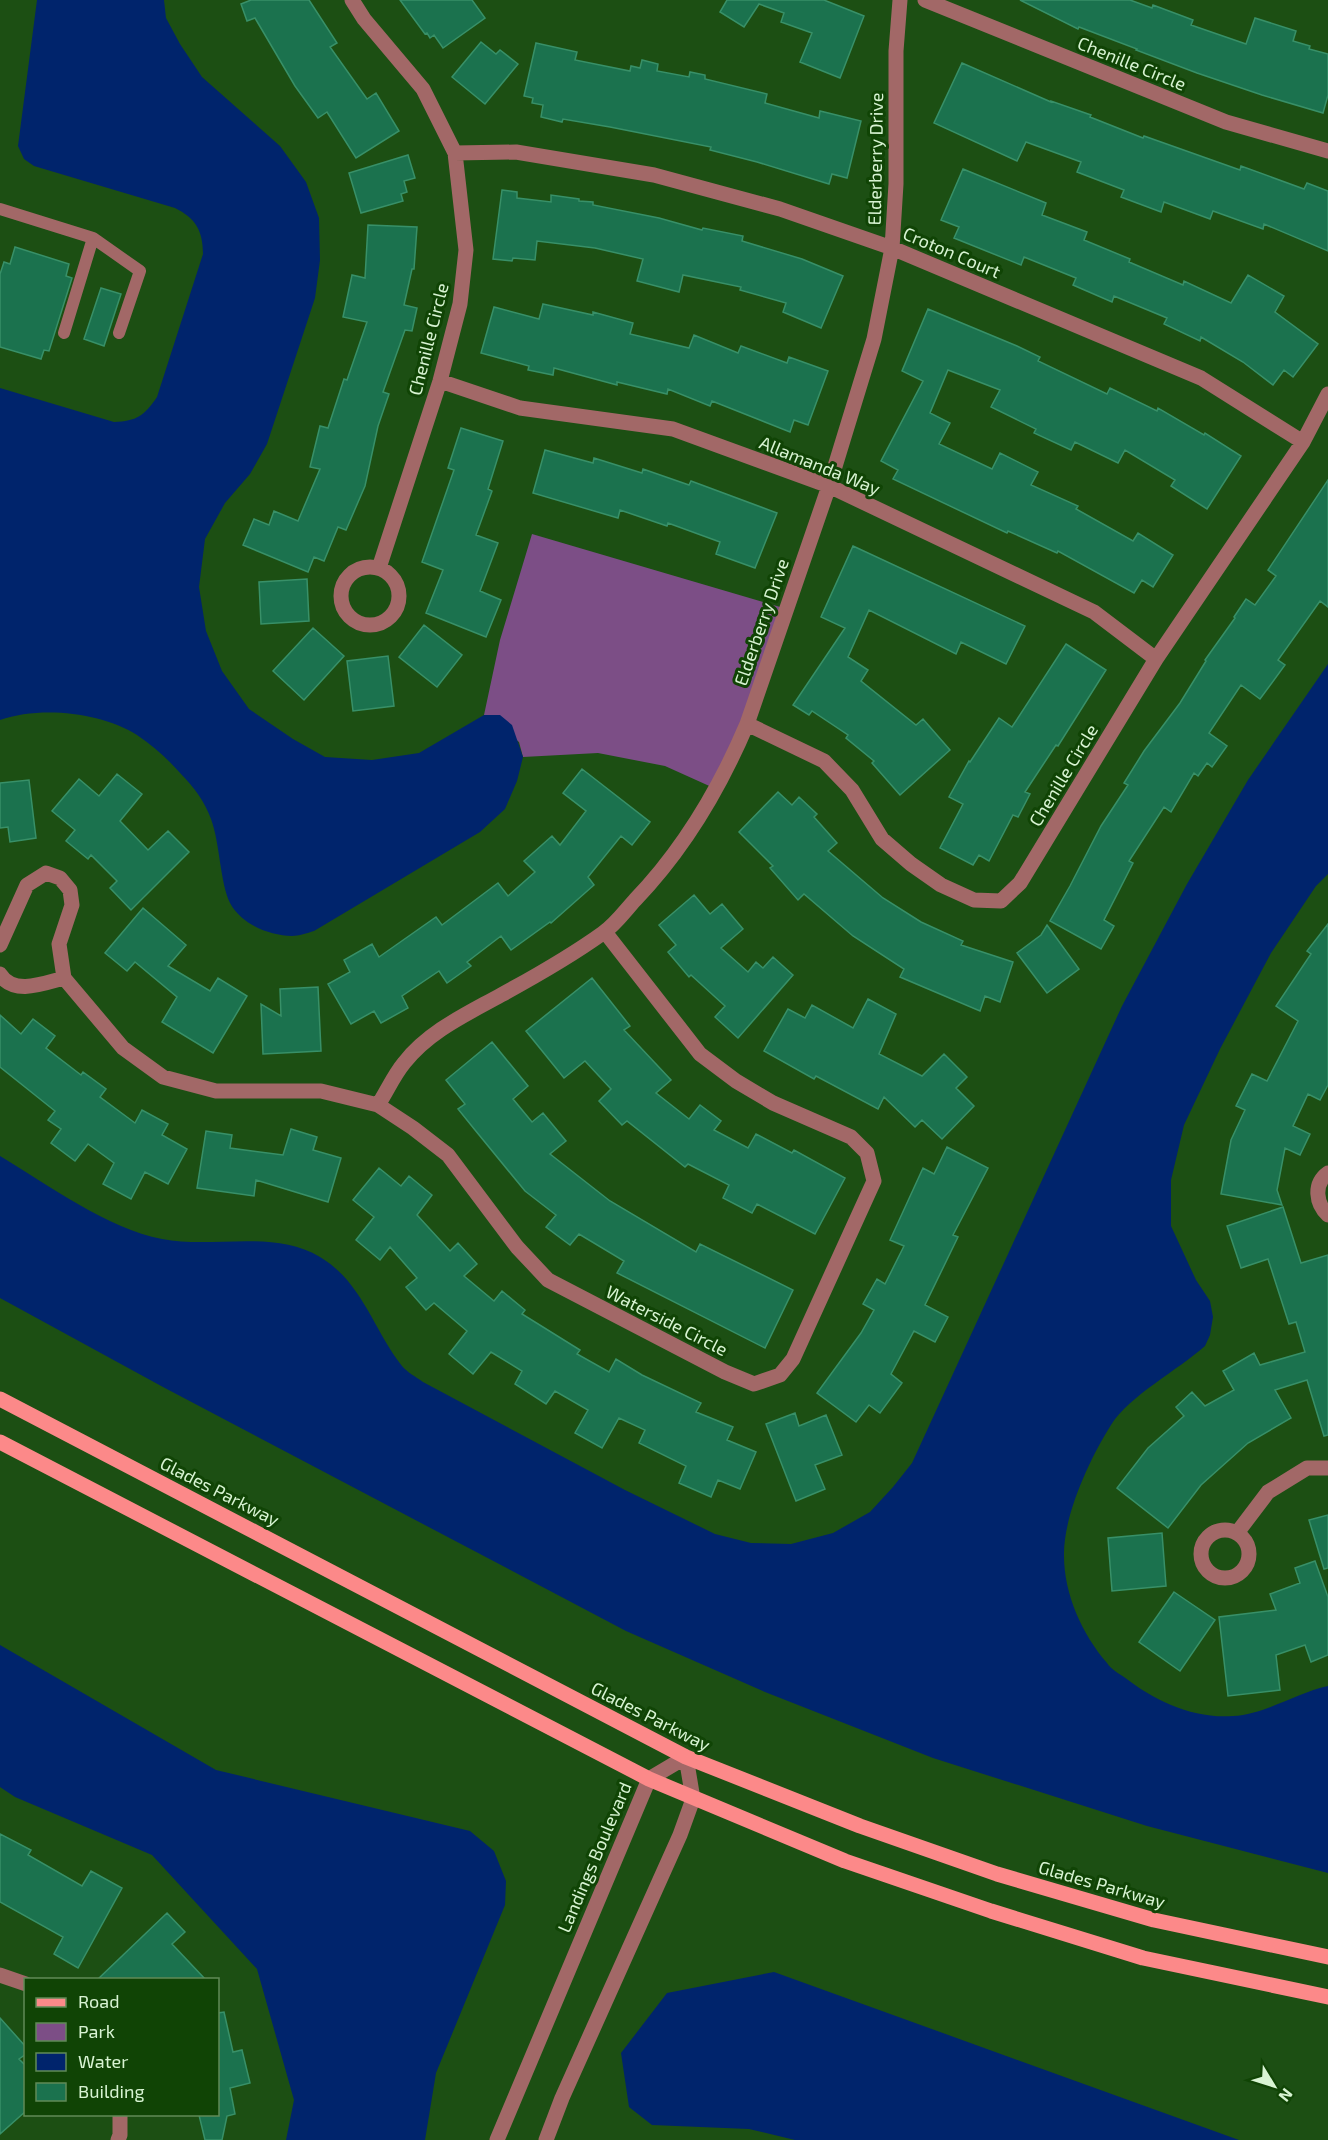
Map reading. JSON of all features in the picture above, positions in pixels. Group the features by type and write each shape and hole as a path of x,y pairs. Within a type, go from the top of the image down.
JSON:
{"main road":[{"name":"Glades Parkway","path":"0,1399 686,1757 860,1827 997,1874 1154,1920 1328,1957"},
{"path":"0,1442 649,1779 693,1799 845,1861 991,1911 1143,1958 1328,1996"}],"street":[{"name":"Chenille Circle","path":"352,0 364,19 423,89 455,153 466,250 460,304 440,381 379,568"},
{"name":"Elderberry Drive","path":"378,1105 404,1063 443,1027 525,982 605,932 656,878 684,841 726,772 747,724 829,486 874,339 892,248 896,184 896,51 900,0"},
{"name":"Chenille Circle","path":"925,0 1226,122 1328,151"},
{"name":"Croton Court","path":"455,153 516,152 654,175 780,209 892,248 1201,378 1304,442"},
{"name":"Allamanda Way","path":"440,381 520,408 673,429 829,486 1094,612 1156,659"},
{"name":"Chenille Circle","path":"747,724 824,760 852,790 882,839 910,864 941,885 974,900 1001,900 1020,883 1156,659 1304,442 1328,394"},
{"path":"0,945 27,885 46,873 60,878 70,890 72,905 59,944 64,978 18,987 3,979 0,974"},
{"name":"Waterside Circle","path":"64,978 123,1048 163,1077 216,1091 321,1091 378,1105 448,1155 517,1247 548,1280 725,1372 754,1384 780,1376 793,1359 874,1181 867,1153 851,1137 773,1103 736,1081 700,1054 605,932"},
{"path":"1328,1173 1324,1176 1317,1196 1322,1209 1328,1215"},
{"path":"1237,1533 1268,1492 1307,1468 1328,1468"},
{"path":"546,2140 562,2098 680,1834 693,1799 686,1757"},
{"name":"Landings Boulevard","path":"497,2140 649,1779 686,1757"},
{"path":"0,1975 24,1983"},
{"path":"508,2140 522,2078"},
{"path":"118,2140 120,2116"}],"lane":[{"path":"0,209 93,238 140,271 119,333"},
{"path":"64,333 93,238"}],"green space":[{"path":"532,534 787,609 716,789 665,766 598,753 523,757 519,742 484,715 500,640"}],"water":[{"path":"37,0 164,0 166,18 202,77 280,146 306,182 319,218 320,260 315,298 267,444 250,474 225,503 205,539 199,587 206,631 222,671 249,709 293,739 325,757 372,760 419,753 484,715 500,715 512,725 523,757 517,781 505,809 480,832 314,931 297,936 265,931 249,923 235,911 227,894 214,829 206,807 195,789 176,768 137,735 106,721 70,714 33,713 0,720 0,388 114,422 139,416 157,397 203,254 201,238 193,221 175,208 34,166 24,159 18,146"},
{"path":"1328,664 1328,874 1316,886 1271,953 1220,1049 1184,1125 1171,1180 1171,1226 1196,1280 1210,1301 1213,1317 1210,1335 1205,1346 1129,1404 1111,1425 1079,1488 1068,1523 1064,1556 1071,1599 1082,1626 1098,1652 1115,1671 1162,1701 1203,1715 1233,1716 1257,1711 1328,1686 1328,1873 1147,1826 933,1758 765,1692 626,1631 163,1387 0,1298 0,1156 99,1216 141,1234 182,1241 283,1244 320,1257 346,1279 402,1366 423,1382 625,1490 715,1534 751,1543 791,1544 833,1533 870,1512 912,1463 1122,1006 1187,884 1248,780"},
{"path":"0,1645 216,1770 470,1831 494,1851 506,1881 505,1905 436,2073 425,2140 286,2140 294,2100 257,1969 152,1855 15,1797 0,1787"},
{"path":"774,1972 1239,2140 795,2140 749,2129 652,2125 629,2107 621,2053 667,1993"}],"building":[{"path":"251,0 309,0 337,43 330,47 367,99 376,93 399,131 356,158 327,112 318,118 295,86 255,18 247,21 241,4"},
{"path":"400,0 472,0 485,18 443,48 434,35 430,38 427,33 425,34"},
{"path":"727,0 824,0 864,16 840,78 800,62 812,33 781,22 784,13 759,4 744,27 720,12"},
{"path":"1020,0 1130,0 1152,8 1153,5 1193,20 1191,25 1246,44 1255,18 1296,31 1293,41 1310,46 1309,49 1328,54 1328,95 1323,113 1197,73 1079,27 1078,29"},
{"path":"481,42 496,54 500,50 518,64 485,104 452,77"},
{"path":"536,43 577,52 575,60 630,71 631,66 640,68 642,60 658,64 657,71 689,77 690,72 705,75 705,79 767,94 765,103 819,118 820,111 861,121 847,178 832,174 829,184 710,150 711,147 610,127 563,119 562,122 541,117 543,105 532,103 533,98 524,96"},
{"path":"962,63 1051,102 1091,115 1090,117 1143,138 1144,136 1240,170 1241,166 1304,189 1307,183 1328,191 1328,251 1264,224 1263,229 1213,211 1210,219 1164,202 1161,212 1121,197 1124,190 1077,172 1081,162 1026,142 1017,161 934,123"},
{"path":"408,155 415,178 404,181 407,192 401,194 403,201 361,213 349,173"},
{"path":"963,169 1046,203 1042,215 1087,232 1084,240 1130,259 1129,262 1183,285 1184,281 1231,303 1248,275 1284,296 1275,312 1318,344 1293,377 1284,370 1273,385 1243,362 1201,337 1200,341 1164,324 1167,318 1114,296 1112,302 1073,285 1076,278 1024,257 1021,265 954,238 959,227 941,220"},
{"path":"502,190 517,192 517,198 551,202 551,195 579,199 579,201 593,202 593,205 659,218 702,230 703,228 743,236 742,241 802,259 843,276 821,328 783,312 786,303 740,290 741,287 683,275 679,292 637,281 643,259 595,248 537,241 535,260 493,259"},
{"path":"368,225 417,227 414,269 412,269 404,305 417,308 412,331 405,330 383,392 389,394 378,426 365,486 346,530 338,527 324,561 314,557 308,572 243,545 254,519 269,525 274,511 298,521 320,469 310,467 320,426 328,428 344,379 347,380 367,322 343,317 352,275 365,278"},
{"path":"15,247 69,264 66,276 72,278 49,351 44,350 41,359 0,347 0,274 4,262 10,264"},
{"path":"101,288 121,294 104,346 84,339"},
{"path":"543,304 593,315 593,312 633,323 630,334 689,348 694,335 738,353 741,346 787,363 789,357 828,371 808,425 794,420 790,432 712,401 710,406 668,389 667,394 617,382 617,385 554,368 553,375 528,370 529,366 481,353 494,307 539,319"},
{"path":"928,309 1017,346 1040,357 1038,361 1107,394 1110,388 1157,411 1158,408 1204,435 1205,433 1241,456 1207,509 1171,486 1175,480 1125,450 1118,463 1075,442 1071,450 1034,433 1036,429 991,407 1000,390 948,370 930,413 950,423 939,444 992,469 1000,453 1038,472 1031,485 1078,506 1076,509 1133,541 1138,533 1173,555 1153,587 1142,580 1134,593 1058,551 1057,553 1008,531 1007,533 893,479 898,470 881,461 923,381 902,371"},
{"path":"461,428 503,441 488,489 492,491 476,535 498,543 480,591 501,600 486,637 426,613 443,570 422,562 454,470 448,468"},
{"path":"545,450 593,463 594,458 642,473 643,469 689,485 691,481 777,513 755,568 716,554 720,542 668,523 667,526 620,510 618,518 533,493"},
{"path":"1328,480 1328,607 1320,601 1278,660 1285,665 1260,699 1241,685 1209,733 1227,746 1212,767 1207,763 1198,776 1194,773 1171,812 1164,807 1129,861 1133,863 1104,920 1114,926 1101,949 1050,921 1101,826 1128,785 1124,783 1144,751 1180,703 1205,660 1246,599 1255,605 1276,576 1268,570"},
{"path":"853,546 1025,626 1006,664 961,642 956,654 869,610 848,657 868,670 861,681 916,725 923,719 950,750 900,795 872,763 874,761 846,738 848,735 812,711 809,715 793,705 845,628 821,617"},
{"path":"307,579 309,621 261,624 259,582"},
{"path":"424,625 462,655 437,687 399,657"},
{"path":"313,628 344,656 304,700 273,671"},
{"path":"1066,644 1106,670 1058,746 1056,745 1025,792 1030,794 1018,817 1013,815 989,861 979,855 973,865 940,848 963,804 949,797 969,761 999,718 1012,727"},
{"path":"388,656 394,706 353,711 347,661"},
{"path":"582,769 650,822 632,845 621,836 588,877 594,885 551,923 511,950 501,936 467,962 471,966 447,983 439,971 402,996 408,1008 381,1023 374,1011 351,1024 328,984 350,972 344,960 372,944 379,957 436,917 442,925 498,883 508,896 535,872 524,861 552,836 560,845 586,811 563,793"},
{"path":"117,774 142,794 120,821 148,850 168,831 189,852 131,910 110,888 117,881 91,855 88,859 66,841 75,830 52,811 79,779 99,796"},
{"path":"29,780 36,838 10,842 8,827 0,828 0,783"},
{"path":"778,792 792,805 799,797 817,814 814,817 837,843 828,851 883,898 921,922 963,941 961,945 1013,962 1000,1002 985,996 980,1011 900,977 904,969 853,936 804,894 798,900 770,868 773,866 739,832"},
{"path":"694,895 710,914 722,904 743,929 721,948 748,972 756,962 763,968 773,957 793,975 738,1038 715,1017 725,1006 691,975 689,977 668,952 676,945 659,925"},
{"path":"143,908 186,945 168,966 210,991 218,978 247,996 213,1053 162,1022 177,997 135,962 127,971 105,953"},
{"path":"1328,924 1328,1085 1320,1100 1308,1094 1293,1126 1310,1134 1300,1155 1285,1148 1277,1190 1282,1205 1221,1194 1231,1140 1245,1110 1236,1106 1252,1074 1267,1081 1298,1021 1276,1006 1311,954 1307,951"},
{"path":"1047,925 1079,969 1047,993 1017,953 1041,935"},
{"path":"592,978 630,1026 624,1030 671,1080 656,1093 689,1119 700,1105 721,1121 714,1130 748,1148 756,1134 792,1153 794,1150 845,1178 815,1234 757,1204 752,1213 723,1198 729,1185 688,1164 685,1167 627,1121 622,1125 599,1101 611,1089 585,1061 564,1078 526,1031"},
{"path":"318,987 321,1051 263,1054 261,1004 281,1016 280,989"},
{"path":"868,999 896,1014 879,1054 922,1076 944,1054 967,1077 956,1088 974,1106 942,1139 922,1120 915,1127 884,1097 878,1109 816,1076 814,1079 764,1051 788,1009 805,1018 812,1005 853,1028"},
{"path":"0,1015 21,1034 33,1019 55,1036 46,1048 81,1075 83,1072 106,1089 100,1097 135,1123 142,1110 168,1124 162,1135 187,1149 168,1184 145,1172 131,1199 103,1184 114,1163 88,1144 75,1161 51,1143 61,1129 48,1120 55,1111 0,1067"},
{"path":"492,1042 528,1086 513,1099 532,1122 543,1113 566,1141 550,1154 610,1201 696,1252 700,1244 793,1290 765,1348 617,1273 624,1261 579,1234 570,1245 546,1227 556,1215 525,1191 475,1130 458,1109 465,1104 446,1080"},
{"path":"291,1129 317,1137 313,1150 341,1158 328,1202 256,1180 254,1196 197,1188 206,1131 232,1135 230,1148 283,1155"},
{"path":"947,1147 988,1168 953,1235 958,1237 925,1305 948,1317 935,1342 914,1331 891,1374 902,1383 880,1413 869,1405 856,1422 817,1393 861,1333 874,1310 863,1304 877,1279 885,1284 904,1246 890,1240 923,1168 934,1174"},
{"path":"379,1168 401,1186 409,1176 432,1195 417,1215 450,1251 458,1243 477,1264 464,1276 494,1301 502,1291 525,1310 522,1314 580,1350 577,1354 609,1372 616,1359 642,1375 701,1403 696,1412 733,1427 727,1440 756,1452 740,1489 718,1480 711,1497 679,1483 686,1466 639,1443 645,1430 619,1418 602,1448 575,1433 588,1410 555,1391 546,1404 515,1384 522,1371 491,1352 473,1374 449,1354 467,1331 434,1303 426,1310 406,1287 417,1278 390,1247 380,1260 356,1240 374,1217 353,1200"},
{"path":"1283,1207 1301,1263 1328,1255 1328,1435 1324,1436 1307,1380 1275,1390 1291,1418 1248,1443 1201,1485 1168,1528 1117,1488 1148,1448 1184,1416 1176,1407 1192,1392 1205,1406 1234,1390 1223,1371 1254,1353 1260,1365 1305,1352 1296,1322 1289,1324 1268,1259 1241,1268 1227,1226"},
{"path":"795,1413 799,1426 826,1415 842,1455 815,1465 825,1489 796,1501 766,1424"},
{"path":"1328,1515 1328,1568 1324,1569 1309,1520"},
{"path":"1162,1533 1166,1586 1112,1591 1108,1538"},
{"path":"1315,1561 1328,1597 1328,1655 1311,1662 1305,1645 1276,1655 1280,1690 1228,1696 1219,1617 1276,1610 1270,1594 1300,1583 1295,1568"},
{"path":"1174,1592 1215,1620 1180,1671 1139,1642"},
{"path":"0,1834 31,1850 28,1855 82,1886 91,1871 122,1888 78,1968 54,1954 63,1937 0,1902"},
{"path":"167,1913 185,1932 172,1944 204,1978 99,1978"},
{"path":"224,2012 233,2052 242,2050 250,2083 230,2088 235,2114 227,2116 222,2140 205,2140 199,2116 219,2116 219,2013"},
{"path":"0,2018 24,2045 24,2055 19,2059 24,2064 24,2113 0,2134"}]}
